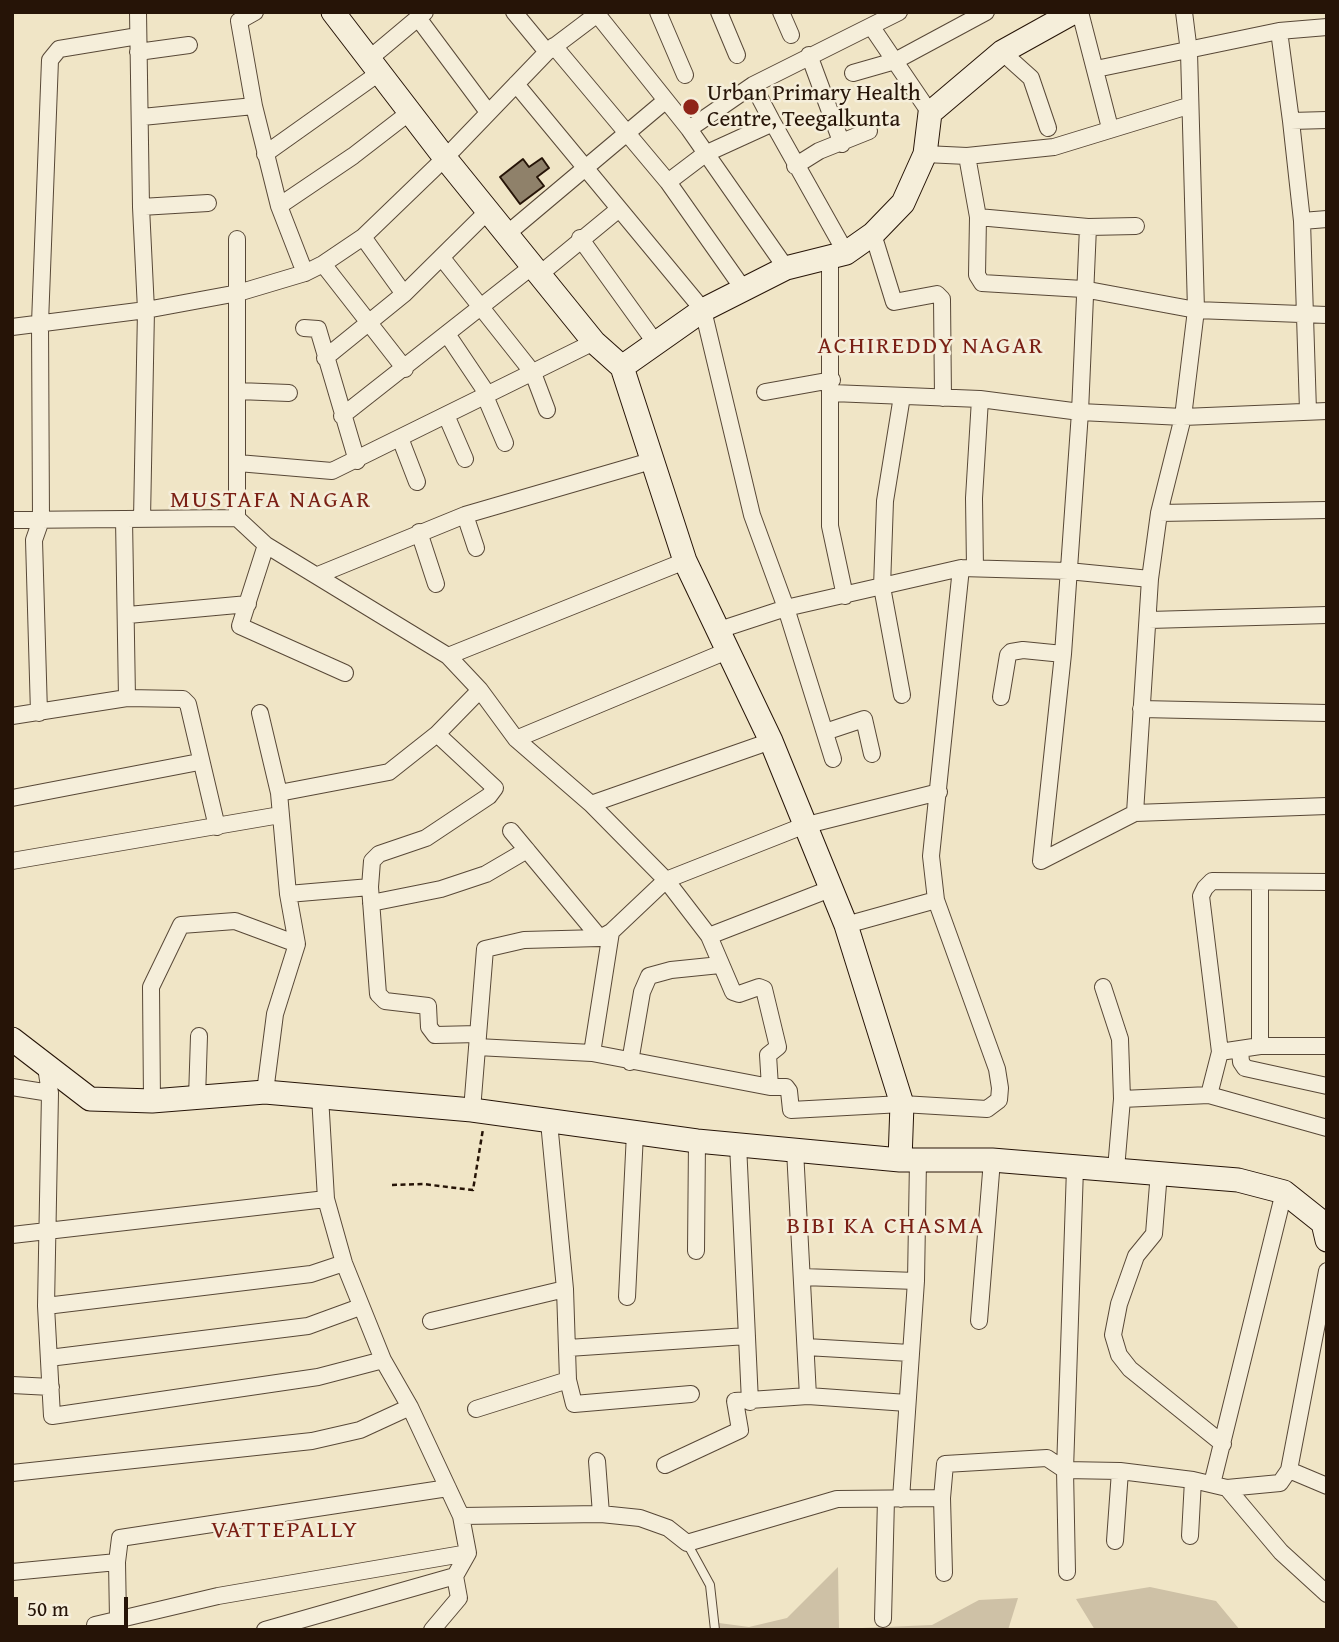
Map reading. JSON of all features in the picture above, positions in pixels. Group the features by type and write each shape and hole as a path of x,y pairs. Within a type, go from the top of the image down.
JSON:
{"street":[{"path":"138,12 142,117 141,206 146,310 142,519"},
{"path":"255,12 239,21 254,106 279,206 305,273"},
{"path":"514,12 551,49 668,182 744,290"},
{"path":"658,12 685,75"},
{"path":"719,12 737,55"},
{"path":"781,12 791,35"},
{"path":"689,129 753,85 899,12"},
{"path":"853,74 895,61 986,12"},
{"path":"930,113 1042,19 1077,12 1097,69 1110,128"},
{"path":"1135,813 1150,579 1158,513 1183,417 1195,310 1188,106 1189,52 1184,12"},
{"path":"12,327 146,310 239,293 305,273 323,264 363,237 445,158 551,49 599,13 689,129 786,268"},
{"path":"338,14 374,66 445,158 594,342 622,367 685,561 716,631 771,741 803,826 846,925 902,1104 909,1160 916,1281 907,1403 894,1499 883,1619"},
{"path":"265,154 374,66 422,15 488,112"},
{"path":"622,367 657,345 703,310 786,268 838,254 873,234 903,203 925,154 930,113 871,26"},
{"path":"1097,69 1189,52 1279,31 1327,27"},
{"path":"1279,31 1302,220 1308,411"},
{"path":"39,713 34,540 41,520 40,323 50,60 59,48 138,44 189,45"},
{"path":"1002,52 1031,78 1048,128"},
{"path":"809,55 842,144"},
{"path":"516,84 703,310 752,515 786,608 833,759"},
{"path":"753,85 838,254 830,526 845,596"},
{"path":"508,233 666,101"},
{"path":"142,117 254,106"},
{"path":"925,154 967,156 1054,147 1188,106"},
{"path":"279,206 353,156 410,112"},
{"path":"1292,121 1327,120"},
{"path":"668,182 705,154 773,123"},
{"path":"795,166 818,151 842,144 869,131"},
{"path":"967,156 978,217 977,275 982,283 1083,289 1195,310 1327,315"},
{"path":"141,206 208,203"},
{"path":"342,416 447,334 619,209"},
{"path":"325,358 404,294 489,210"},
{"path":"978,217 1088,227 1136,226"},
{"path":"1302,220 1327,219"},
{"path":"1088,227 1083,289 1080,412 1063,654 1041,861 1135,813 1327,806"},
{"path":"873,234 894,302 937,295 942,299 943,398"},
{"path":"363,237 404,294"},
{"path":"237,239 237,518"},
{"path":"580,239 657,345"},
{"path":"443,258 533,373 547,410"},
{"path":"323,264 405,369"},
{"path":"304,328 318,330 357,461"},
{"path":"447,334 487,395 505,443"},
{"path":"238,463 323,471 357,461 594,342"},
{"path":"765,392 832,387 902,396 980,399 1080,412 1183,417 1327,411"},
{"path":"238,391 289,393"},
{"path":"902,396 885,501 882,587 902,695"},
{"path":"437,734 492,782 494,790 426,838 379,854 372,861 371,895 376,983 380,1000 428,1006 429,1027 435,1035 592,1053 770,1087 786,1087 791,1110 902,1104 987,1108 1001,1097 997,1069 936,900 931,856 968,568 980,399"},
{"path":"446,415 465,458"},
{"path":"400,438 417,482"},
{"path":"318,575 465,515 651,461"},
{"path":"1158,513 1327,510"},
{"path":"465,515 476,548"},
{"path":"12,520 237,518 266,545 448,656 480,690 516,739 591,804 666,880 709,936 720,965 736,994 759,987 764,989 778,1047 768,1055 770,1087"},
{"path":"124,519 128,615 127,698"},
{"path":"419,532 436,584"},
{"path":"266,545 240,626 345,673"},
{"path":"448,656 685,561"},
{"path":"716,631 786,608 968,568 1068,571 1150,579"},
{"path":"128,615 248,604"},
{"path":"1149,620 1327,615"},
{"path":"1000,697 1011,652 1023,650 1063,654"},
{"path":"516,739 727,651"},
{"path":"279,793 389,772 437,734 480,690"},
{"path":"12,716 127,698 183,699 188,704 199,762 217,827"},
{"path":"1141,709 1327,713"},
{"path":"260,713 279,793 288,894 297,944 275,1014 265,1092"},
{"path":"825,732 864,719 872,754"},
{"path":"591,804 771,741"},
{"path":"12,798 199,762"},
{"path":"479,1111 477,1041 485,949 524,940 605,935 666,880 803,826 939,792"},
{"path":"12,861 280,815"},
{"path":"512,831 605,935 592,1053"},
{"path":"288,894 371,895 441,889 486,874 527,850"},
{"path":"1209,1095 1220,1052 1201,896 1212,881 1260,884 1327,882"},
{"path":"1260,884 1260,1046"},
{"path":"709,936 830,890"},
{"path":"846,925 936,900"},
{"path":"152,1101 151,987 181,926 234,921 297,944"},
{"path":"630,1062 646,979 671,970 720,965"},
{"path":"1103,986 1120,1039 1122,1099 1116,1169"},
{"path":"197,1098 199,1036"},
{"path":"12,1039 90,1099 152,1101 265,1092 479,1111 697,1141 795,1150 909,1160 992,1160 1238,1180 1284,1192 1325,1229"},
{"path":"1220,1052 1260,1046 1327,1046"},
{"path":"1240,1049 1241,1062 1245,1068 1327,1086"},
{"path":"46,1067 50,1093 46,1306 52,1416 318,1377 383,1360"},
{"path":"12,1087 50,1093"},
{"path":"1122,1099 1209,1095 1327,1128"},
{"path":"320,1096 326,1199 344,1263 383,1360 410,1407 461,1516 468,1553 455,1576 459,1598 432,1630"},
{"path":"549,1122 565,1289 568,1380 574,1404 691,1394"},
{"path":"627,1297 635,1133"},
{"path":"696,1251 697,1141"},
{"path":"738,1144 750,1402"},
{"path":"795,1150 808,1396"},
{"path":"979,1321 992,1160"},
{"path":"1067,1572 1065,1470 1075,1168"},
{"path":"1159,1172 1154,1234 1136,1256 1119,1304 1113,1335 1119,1355 1130,1369 1223,1444"},
{"path":"1284,1192 1223,1444 1220,1486 1281,1552 1327,1594"},
{"path":"12,1235 326,1199"},
{"path":"46,1306 311,1274 344,1263"},
{"path":"944,1573 942,1498 945,1464 1047,1458 1065,1470 1120,1471 1220,1486 1280,1483 1289,1470 1327,1271"},
{"path":"802,1277 916,1281"},
{"path":"431,1321 565,1289"},
{"path":"49,1358 308,1326 360,1307"},
{"path":"568,1348 747,1336"},
{"path":"806,1347 910,1353"},
{"path":"476,1409 568,1380"},
{"path":"12,1385 51,1387"},
{"path":"665,1465 740,1430 735,1401 808,1396 907,1403"},
{"path":"12,1473 312,1441 360,1430 410,1407"},
{"path":"597,1461 597,1493 601,1514"},
{"path":"1289,1470 1327,1486"},
{"path":"1115,1541 1120,1471"},
{"path":"1190,1536 1194,1480"},
{"path":"118,1619 117,1562 120,1538 448,1488"},
{"path":"461,1516 601,1514 640,1518 668,1528 687,1543 837,1499 942,1498"},
{"path":"95,1630 95,1625 218,1596 468,1553"},
{"path":"12,1572 117,1562"},
{"path":"265,1630 313,1623 455,1576"}],"lane":[{"path":"687,1543 710,1585 715,1630"}],"path":[{"path":"392,1185 423,1184 473,1190 479,1111"}],"shaded area":[{"path":"838,1567 839,1629 932,1625 979,1600 1018,1598 1008,1630 717,1630 719,1623 749,1627 787,1618"},
{"path":"1150,1587 1216,1601 1240,1630 1095,1630 1076,1599"}],"building":[{"path":"542,158 549,168 537,177 544,186 520,204 500,177 523,159 529,167"}],"place":[{"name":"Urban Primary Health Centre, Teegalkunta","path":"691,107"}],"district":[{"name":"ACHIREDDY NAGAR","path":"931,347"},
{"name":"MUSTAFA NAGAR","path":"271,501"},
{"name":"BIBI KA CHASMA","path":"886,1227"},
{"name":"VATTEPALLY","path":"285,1531"}]}
